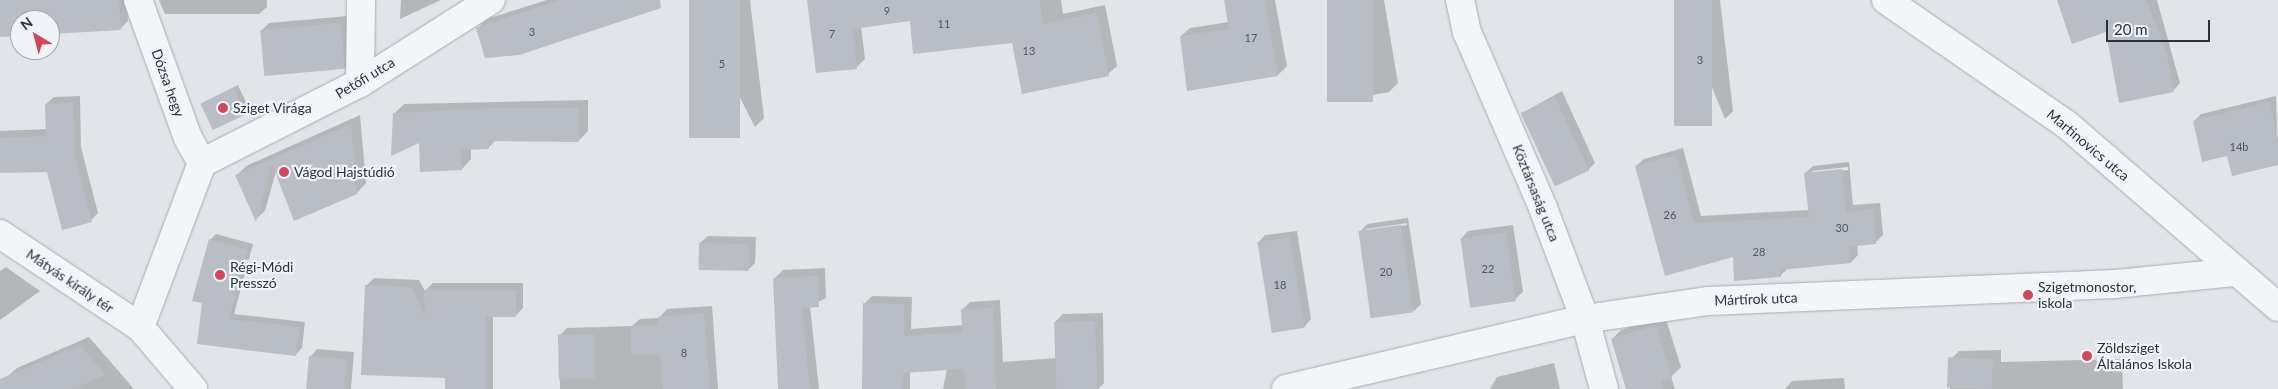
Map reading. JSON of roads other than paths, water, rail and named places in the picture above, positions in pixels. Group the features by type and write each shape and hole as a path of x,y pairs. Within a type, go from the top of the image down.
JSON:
{"street":[{"name":"Dózsa hegy","path":"138,0 188,138 202,163"},
{"path":"360,84 362,0"},
{"name":"Petőfi utca","path":"202,163 360,84 491,0"},
{"name":"Köztársaság utca","path":"1460,0 1467,32 1544,208 1585,319 1604,389"},
{"name":"Martinovics utca","path":"1886,0 2066,124 2235,272 2278,307"},
{"path":"140,327 202,163"},
{"name":"Mátyás király tér","path":"0,234 140,327 193,389"},
{"name":"Mártírok utca","path":"1286,389 1585,319 1709,300 2115,284 2235,272"}],"place":[{"name":"Sziget Virága","path":"223,108"},
{"name":"Vágod Hajstúdió","path":"284,172"},
{"name":"Régi-Módi Presszó","path":"220,275"},
{"name":"Szigetmonostor, iskola","path":"2028,295"},
{"name":"Zöldsziget Általános Iskola","path":"2087,356"}]}
